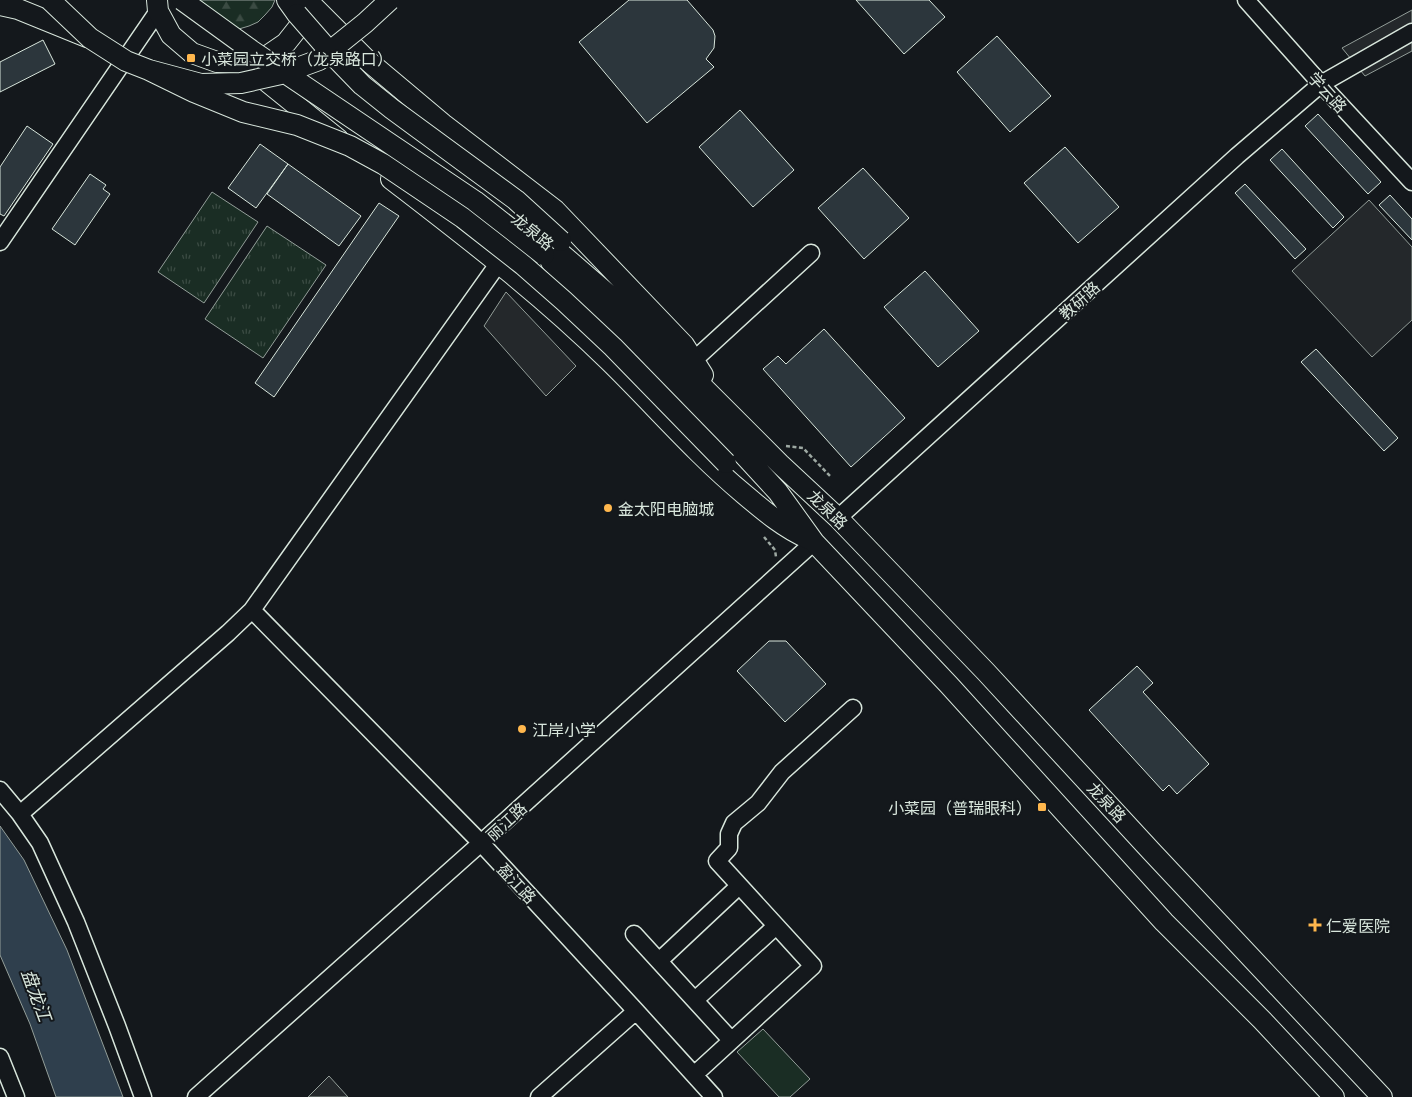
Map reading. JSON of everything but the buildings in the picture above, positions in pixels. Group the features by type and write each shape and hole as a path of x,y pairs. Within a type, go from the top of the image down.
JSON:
{"main road":[{"path":"50,0 90,38"},
{"path":"140,0 158,6 171,35 192,53 217,62 244,63 267,56 286,43 301,24 310,1 368,61 435,118 555,210 684,345 719,402"},
{"name":"龙泉路","path":"182,0 251,50 475,201 552,247 584,263 624,308 780,464 838,518 986,672 1382,1097"},
{"name":"龙泉路","path":"203,0 482,191 552,247 626,333 778,492 814,542 949,685 1164,922 1262,1020 1334,1097"},
{"path":"287,0 331,54 362,85 392,110 516,200 552,247"},
{"path":"149,70 201,84 241,83 281,74 319,60 366,23 390,0"},
{"path":"0,5 18,9 90,38 126,61 194,92 243,112 297,125 341,142 383,164 463,218 523,265 613,347 726,463 814,542"},
{"path":"244,63 559,314 609,361 720,475 771,517 814,542"}],"street":[{"name":"学云路","path":"1246,0 1412,182"},
{"path":"0,242 158,6"},
{"name":"教研路","path":"838,518 1230,162 1321,84 1412,32"},
{"path":"694,360 811,253"},
{"path":"20,814 252,610 498,264"},
{"name":"丽江路","path":"196,1097 814,542"},
{"name":"盈江路","path":"252,610 481,843 714,1097"},
{"path":"694,1075 813,966 716,861 729,848 729,834 734,823 758,803 782,772 853,708"},
{"path":"0,790 20,814 40,843 76,922 143,1097"},
{"path":"659,961 739,886"},
{"path":"695,1000 776,926"},
{"path":"634,934 731,1040"},
{"path":"539,1097 636,1011"},
{"path":"0,1057 16,1097"}],"path":[{"path":"803,448 830,476"},
{"path":"764,537 775,550 776,557"}],"green space":[{"path":"192,0 275,0 272,7 258,22 239,29 229,29"},
{"path":"212,192 258,222 204,303 158,272"},
{"path":"267,226 326,265 263,358 205,319"},
{"path":"763,1029 810,1079 790,1097 779,1097 737,1052"}],"shaded area":[{"path":"1412,10 1412,51 1365,76 1342,48"},
{"path":"1369,200 1412,247 1412,320 1372,357 1292,271"},
{"path":"506,292 576,366 546,396 484,326"},
{"path":"329,1076 348,1097 308,1097"}],"water":[{"name":"盘龙江","path":"0,826 24,860 67,950 123,1097 56,1097 30,1024 0,955"}],"place":[{"name":"小菜园立交桥（龙泉路口）","path":"191,58"},
{"name":"金太阳电脑城","path":"608,508"},
{"name":"江岸小学","path":"522,729"},
{"name":"小菜园（普瑞眼科）","path":"1042,807"},
{"name":"仁爱医院","path":"1315,925"}]}
